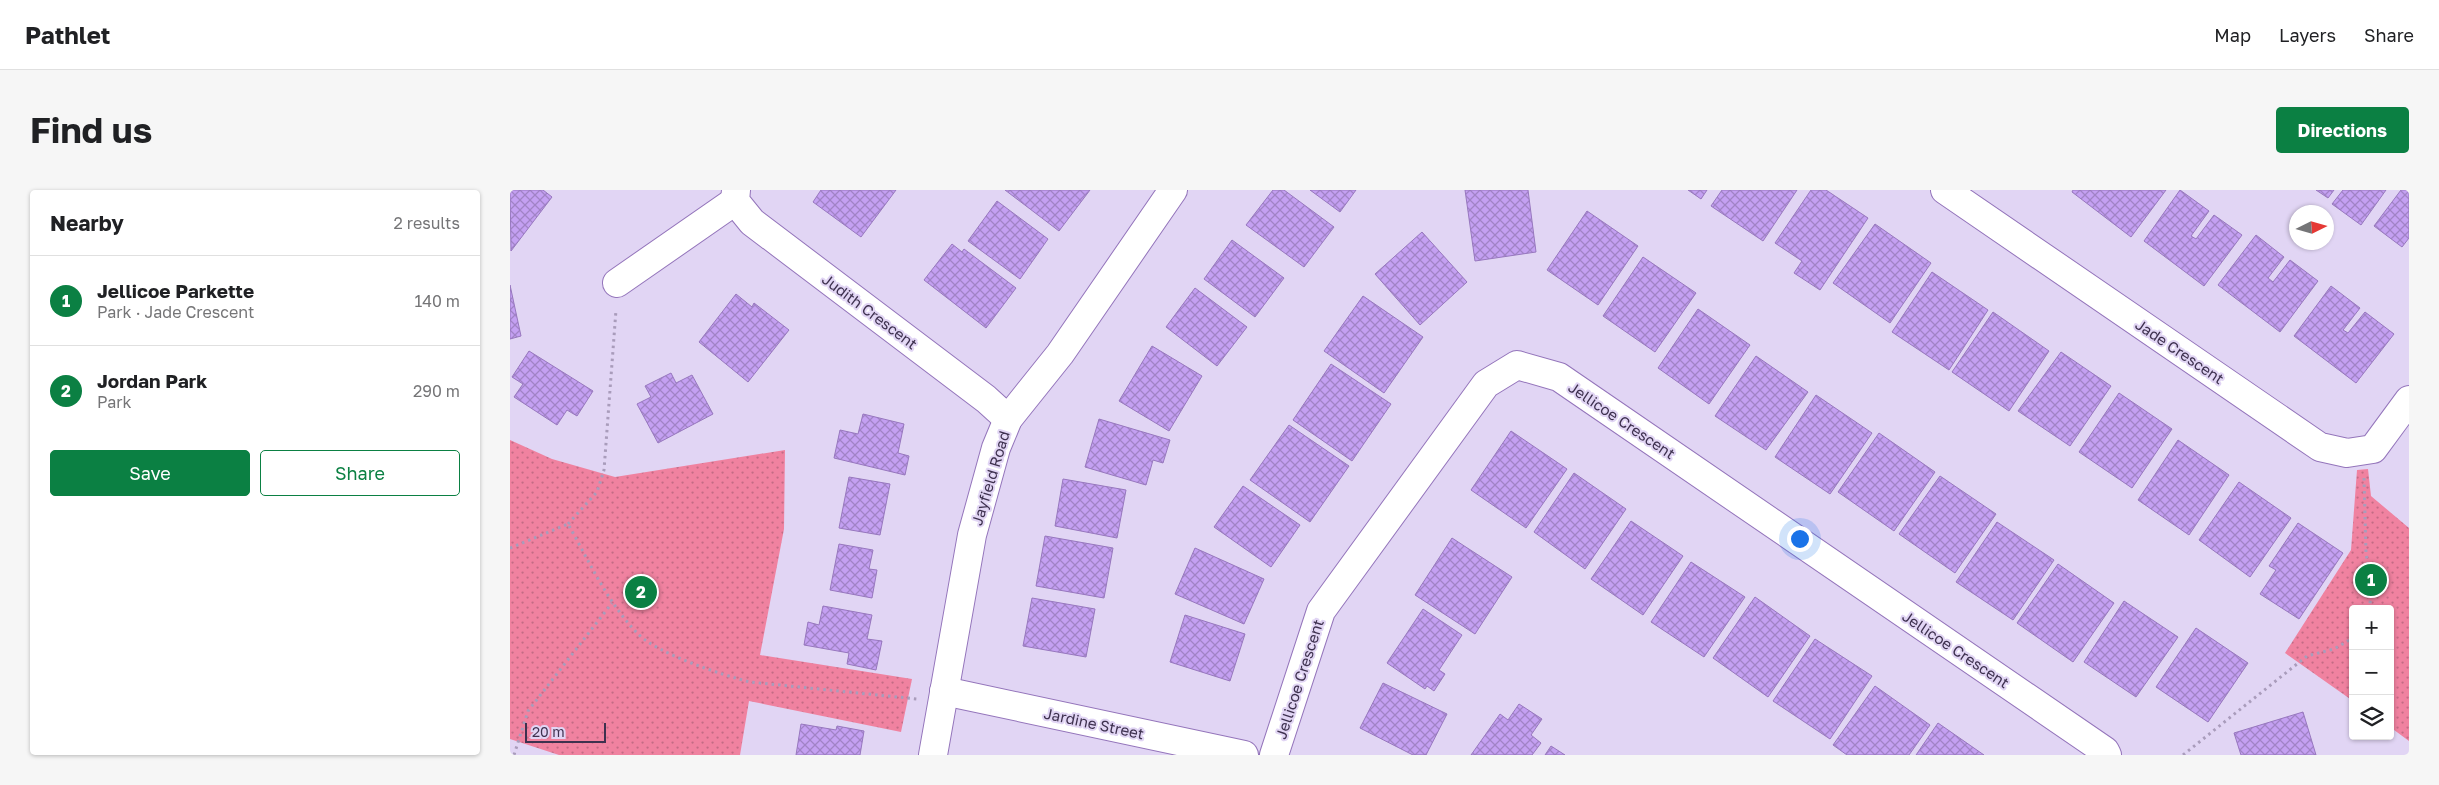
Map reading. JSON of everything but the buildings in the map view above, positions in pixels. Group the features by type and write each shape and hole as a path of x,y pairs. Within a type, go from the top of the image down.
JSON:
{"street":[{"name":"Jayfield Road","path":"933,755 972,536 996,448 1008,418 1060,354 1173,190"},
{"name":"Jade Crescent","path":"1945,190 2320,447 2347,453 2364,451"},
{"name":"Judith Crescent","path":"617,283 736,195 752,222 986,399 1008,418"},
{"name":"Jellicoe Crescent","path":"1274,755 1321,610 1486,384 1517,364 1559,377 2105,751 2107,755"},
{"path":"2364,451 2373,449 2409,400"},
{"name":"Jardine Street","path":"944,691 1244,755"}],"path":[{"path":"510,548 568,524 597,492 604,470 617,283"},
{"path":"2364,451 2366,553 2372,591 2370,605"},
{"path":"568,524 612,603 639,635 674,655 742,680 921,700 944,691"},
{"path":"514,755 528,711 612,603"},
{"path":"2184,755 2307,656 2334,649 2349,640"}],"shaded area":[{"path":"510,440 552,459 615,477 785,450 784,529 760,655 912,679 901,732 749,701 740,755 559,755 510,739"},
{"path":"2368,469 2371,496 2409,528 2409,741 2394,730 2394,605 2349,605 2349,698 2285,653 2351,550 2357,470"}],"place":[{"name":"Jellicoe Parkette","path":"2371,580"},
{"name":"Jordan Park","path":"641,592"}]}
